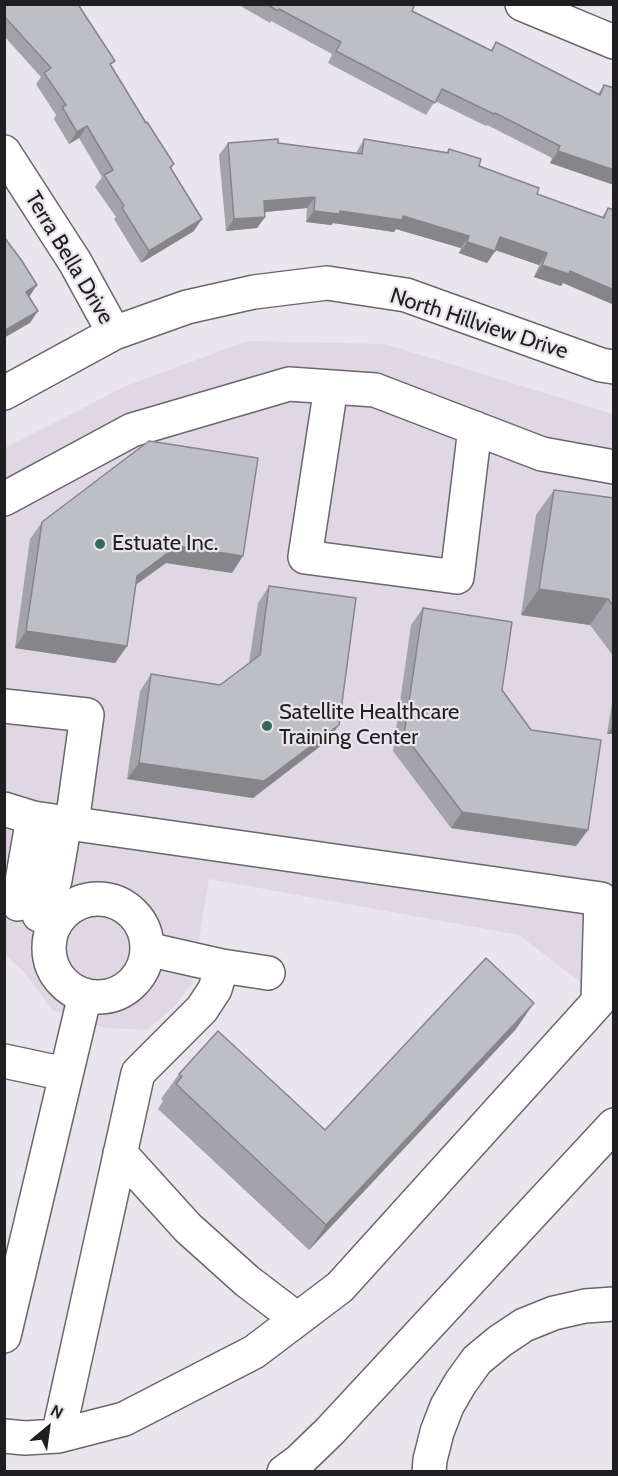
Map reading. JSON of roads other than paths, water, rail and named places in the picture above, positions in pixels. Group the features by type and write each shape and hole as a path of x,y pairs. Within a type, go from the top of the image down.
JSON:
{"main road":[{"path":"522,4 614,42"},
{"name":"Terra Bella Drive","path":"4,152 75,262 114,333"},
{"name":"North Hillview Drive","path":"4,393 114,333 187,307 255,292 327,283 406,296 601,365 614,367"},
{"path":"4,499 132,430 289,384 375,390 542,454 614,467"},
{"path":"331,387 305,557 457,577 475,428"},
{"path":"4,705 87,716 44,818 29,912 49,945 51,961 58,976 70,988 85,995 101,997 117,993 130,985 141,973 147,949 143,928 134,915 122,905 108,900 91,899 75,904 62,914 29,912"},
{"path":"4,1436 25,1438 58,1436 124,1419 254,1352 340,1287 606,992 607,893 44,818"},
{"path":"147,949 222,966 268,973"},
{"path":"58,1436 138,1072 202,1009 215,989 222,966"},
{"path":"4,1335 85,995"},
{"path":"4,1061 65,1074"},
{"path":"284,1472 330,1431 614,1125"},
{"path":"120,1154 188,1228 247,1281 297,1319"},
{"path":"429,1472 437,1432 447,1406 477,1360 524,1325 554,1313 585,1306 614,1304"}],"place":[{"name":"Estuate Inc.","path":"100,544"},
{"name":"Satellite Healthcare Training Center","path":"267,726"}]}
